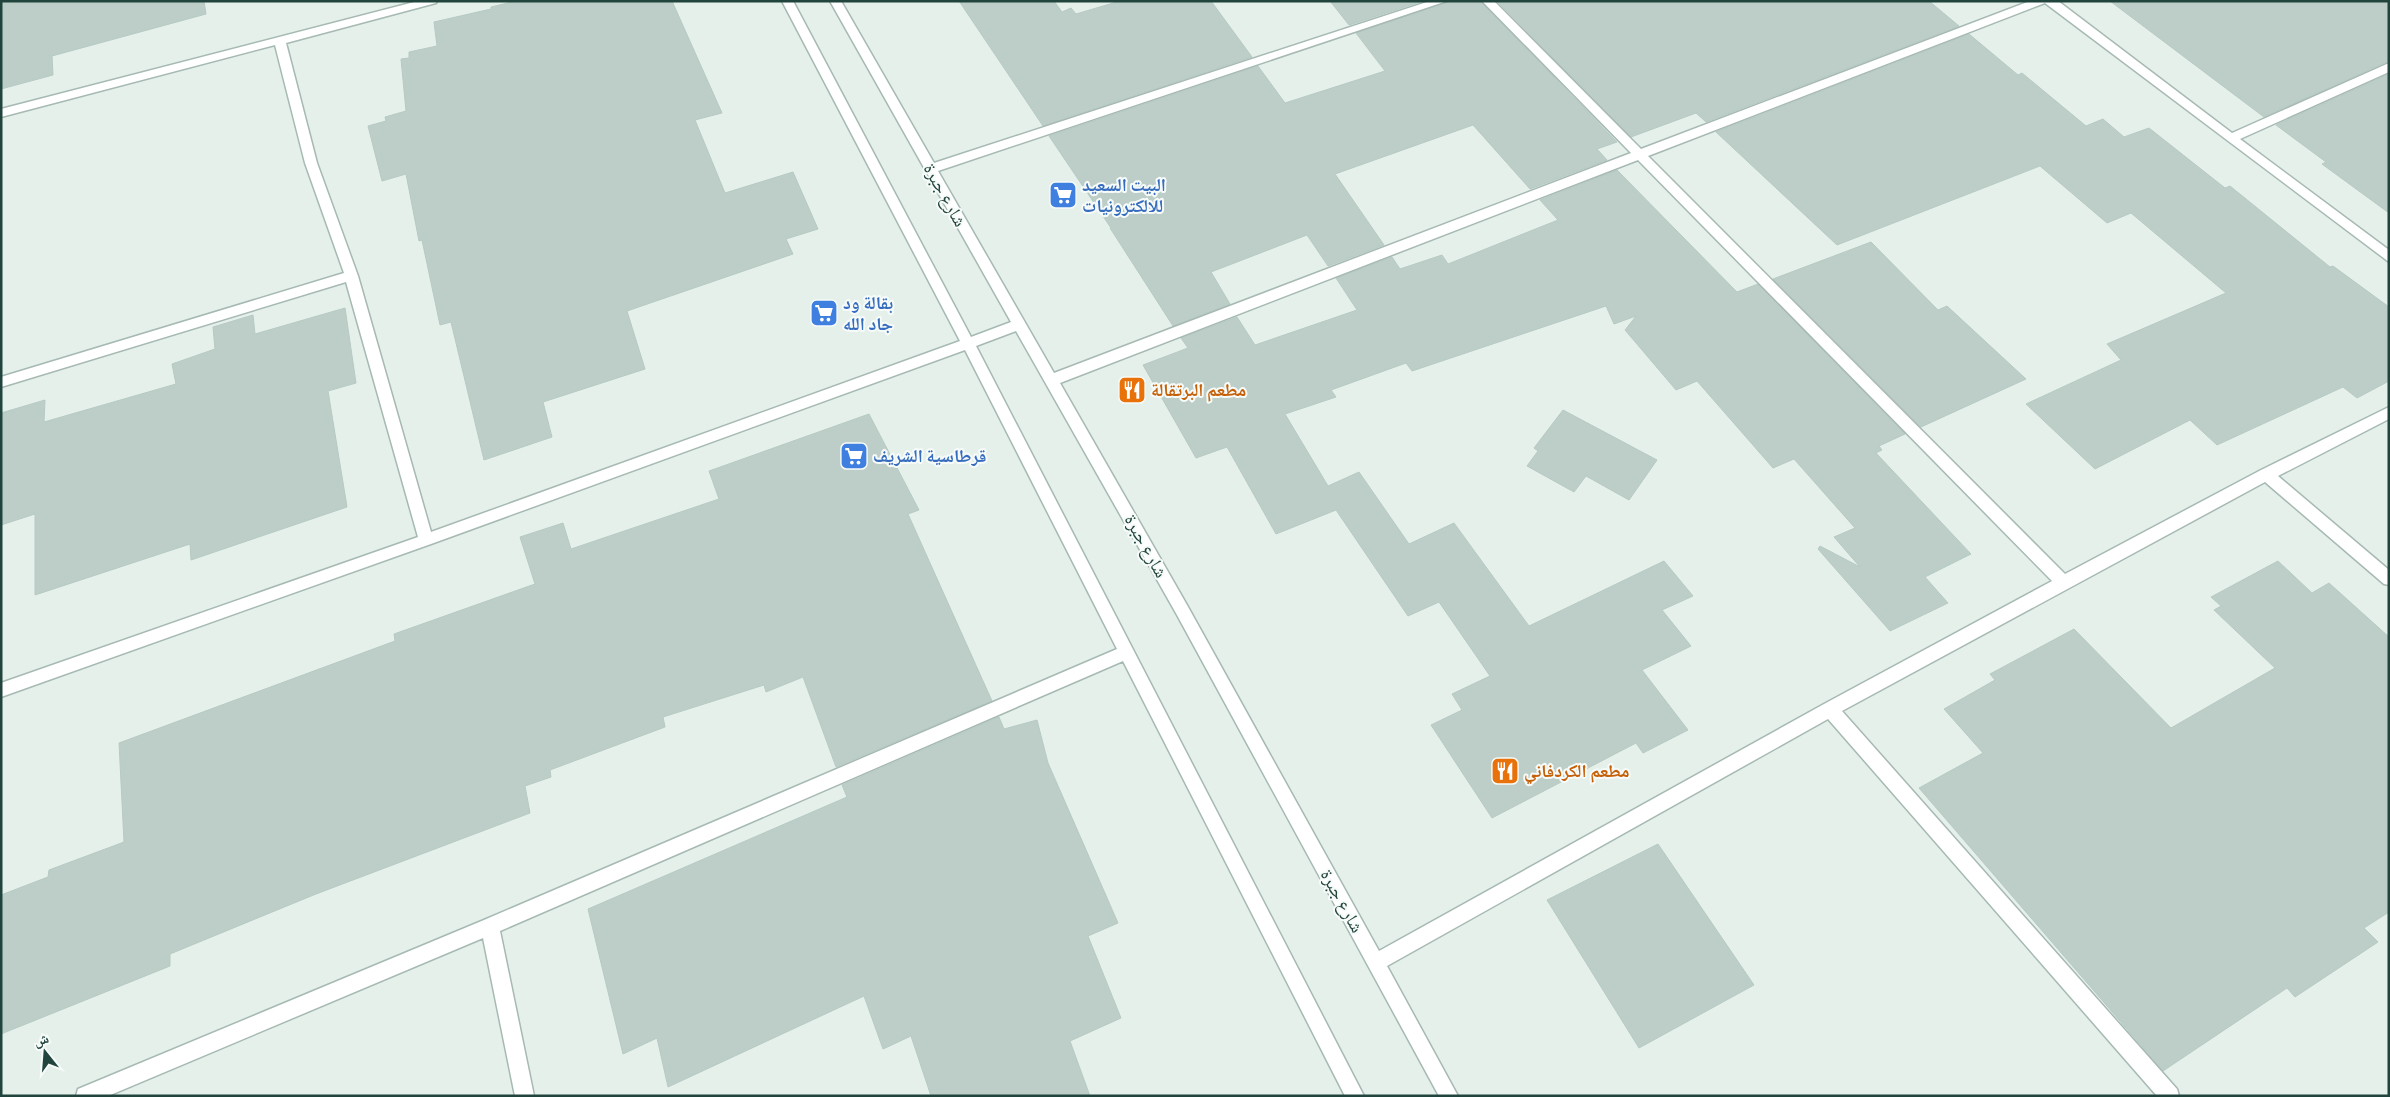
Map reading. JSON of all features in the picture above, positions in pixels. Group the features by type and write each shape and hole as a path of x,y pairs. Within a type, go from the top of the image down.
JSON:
{"street":[{"path":"1,113 432,1"},
{"path":"787,1 968,343 1355,1096"},
{"name":"شارع جبرة","path":"835,1 1052,380 1449,1096"},
{"path":"930,169 1442,1"},
{"path":"1487,1 2063,582"},
{"path":"1052,380 2041,1"},
{"path":"2050,1 2389,257"},
{"path":"280,42 311,163 351,276 426,540"},
{"path":"2231,138 2389,67"},
{"path":"1,382 351,276"},
{"path":"1,690 426,540 1019,325"},
{"path":"1376,962 2063,582 2266,474 2389,412"},
{"path":"2266,474 2389,579"},
{"path":"85,1096 490,926 1127,652"},
{"path":"1830,710 2170,1096"},
{"path":"490,926 525,1096"}],"building":[{"path":"1,1 204,1 206,14 52,56 53,75 1,89"},
{"path":"516,1 672,1 722,113 695,120 725,193 793,172 818,229 786,239 793,254 627,311 645,369 543,402 552,437 484,460 451,322 440,325 422,240 419,241 406,174 382,181 368,126 386,121 385,117 406,111 401,59 409,58 409,52 437,46 434,22 491,9 491,7"},
{"path":"959,1 1054,1 1062,12 1071,8 1076,14 1120,1 1211,1 1252,57 1043,126"},
{"path":"1330,1 1423,1 1349,25"},
{"path":"1449,1 1480,1 1617,142 1597,149 1607,160 1530,189 1473,125 1335,174 1384,245 1328,266 1307,235 1211,272 1230,304 1173,326 1111,228 1049,136 1258,66 1285,103 1385,71 1356,33"},
{"path":"1497,1 1929,1 1959,26 1706,122 1696,113 1631,137"},
{"path":"2110,1 2389,1 2389,61 2264,117"},
{"path":"1969,34 2018,75 2022,73 2086,126 2103,119 2124,137 2149,128 2225,188 2230,186 2330,267 2333,266 2389,307 2389,381 2357,398 2343,387 2217,445 2190,420 2095,469 2026,404 2121,360 2107,344 2226,293 2131,213 2107,223 2040,166 1837,245 1716,132"},
{"path":"2389,74 2389,213 2322,164 2326,162 2276,125"},
{"path":"1617,170 1737,292 1758,284 1905,434 1879,446 1882,450 1876,453 1971,554 1925,577 1948,603 1890,631 1818,549 1820,546 1860,567 1834,537 1855,528 1794,459 1773,468 1697,381 1676,390 1625,330 1636,316 1614,324 1606,306 1412,371 1406,363 1331,390 1336,397 1285,414 1328,486 1359,472 1409,544 1454,523 1529,626 1664,561 1693,596 1662,610 1691,646 1642,670 1688,730 1643,753 1636,743 1492,818 1431,725 1462,710 1452,694 1490,676 1439,602 1408,616 1336,510 1276,534 1227,447 1196,458 1143,365 1188,348 1181,338 1237,317 1255,345 1357,310 1336,278 1392,257 1400,269 1442,255 1448,264 1558,220 1540,200"},
{"path":"1871,242 1938,310 1947,306 2026,379 1921,427 1773,279"},
{"path":"345,308 356,383 328,391 347,507 191,560 190,544 35,595 35,514 1,525 1,413 45,400 44,422 176,384 172,364 215,349 213,327 253,315 255,334"},
{"path":"1563,410 1657,460 1629,500 1586,476 1574,492 1527,466 1538,451 1534,448"},
{"path":"869,414 919,510 908,514 992,701 836,767 803,677 766,692 764,685 663,717 665,727 550,770 551,777 525,786 530,813 316,894 170,954 170,966 1,1034 1,895 48,877 49,870 124,842 119,743 395,641 394,634 535,584 520,537 563,523 571,549 719,499 709,471"},
{"path":"2278,561 2312,593 2329,583 2389,637 2389,912 2364,928 2378,942 2295,997 2287,988 2163,1071 1919,788 1983,753 1944,709 1995,680 1990,674 2074,629 2171,728 2275,668 2214,610 2221,606 2211,597"},
{"path":"999,717 1004,729 1037,720 1048,763 1118,923 1088,936 1121,1018 1070,1041 1090,1096 931,1096 911,1036 883,1049 864,996 668,1087 657,1038 623,1054 588,909 847,797 842,785"},
{"path":"1658,844 1754,985 1639,1048 1547,900"}],"place":[{"name":"البيت السعيد للالكترونيات","path":"1063,195"},
{"name":"بقالة ود جاد الله","path":"824,313"},
{"name":"مطعم البرتقالة","path":"1132,390"},
{"name":"قرطاسية الشريف","path":"854,456"},
{"name":"مطعم الكردفاني","path":"1505,771"}]}
